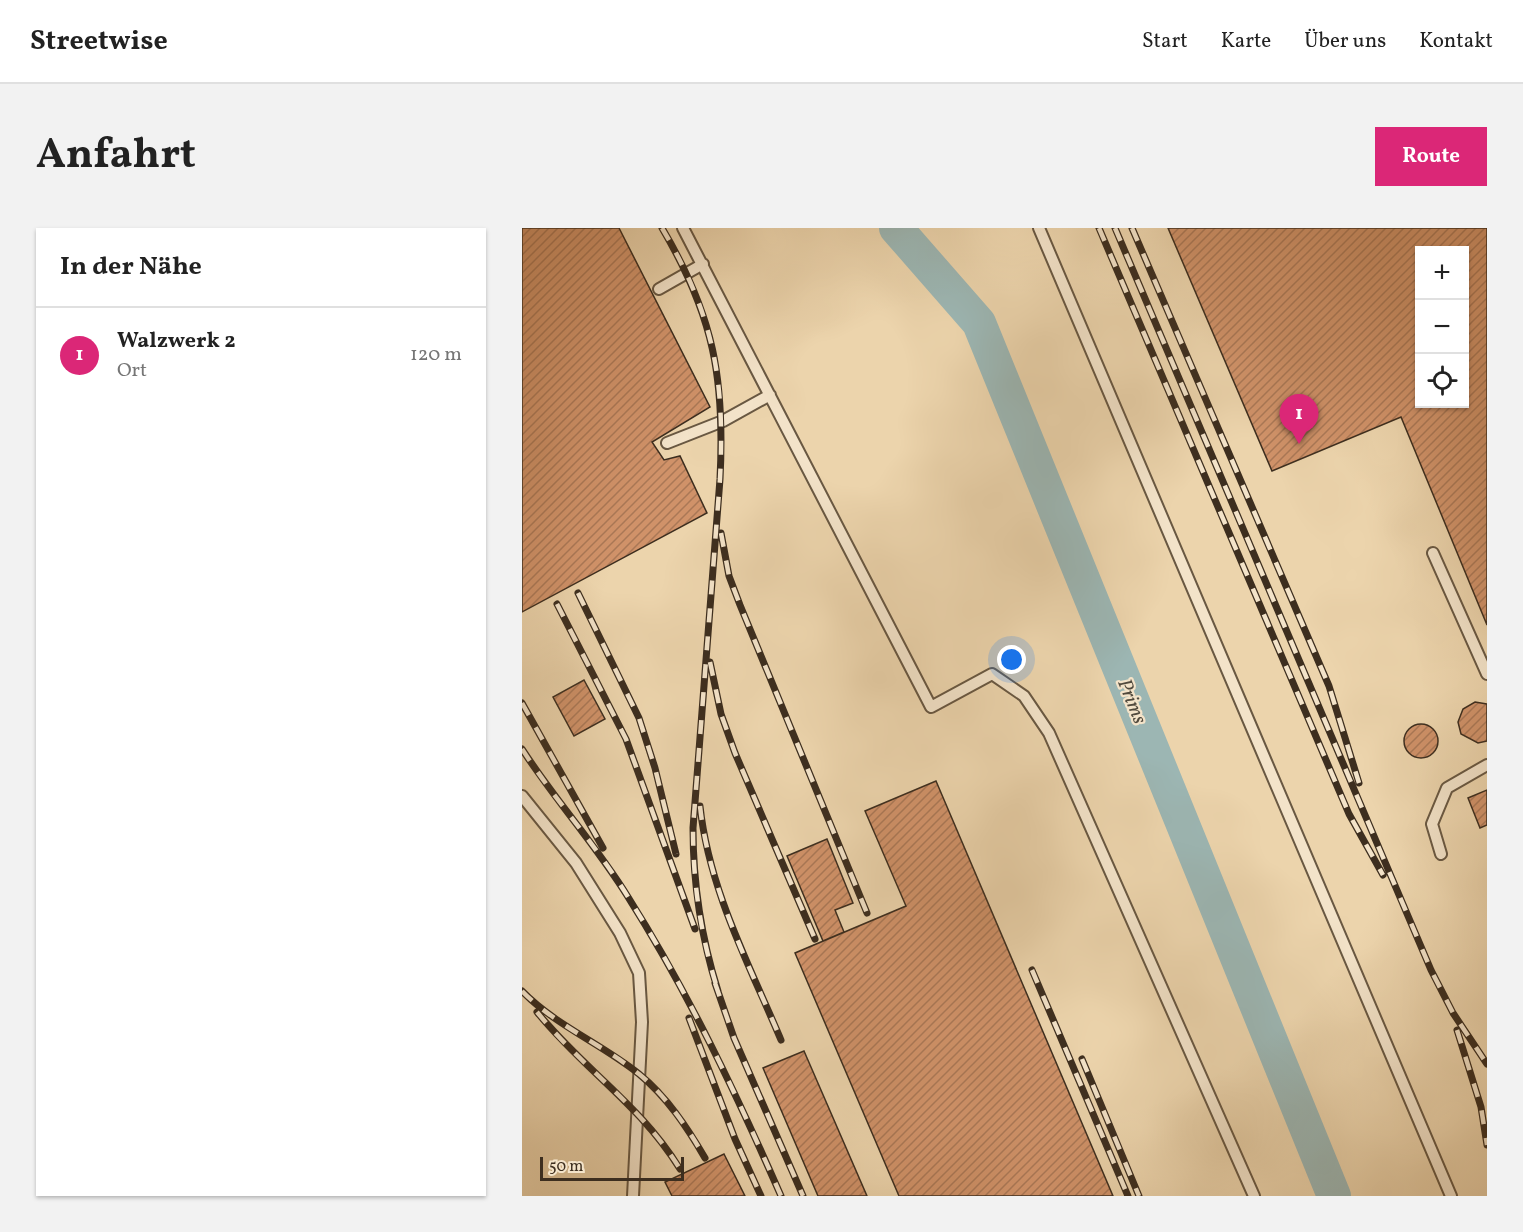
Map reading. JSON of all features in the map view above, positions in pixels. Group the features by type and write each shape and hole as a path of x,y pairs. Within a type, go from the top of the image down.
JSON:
{"lane":[{"path":"683,228 931,707 992,674 1024,696 1049,733 1254,1196"},
{"path":"1039,228 1451,1196"},
{"path":"659,289 703,264"},
{"path":"667,443 723,421 770,395"},
{"path":"1433,553 1487,674"},
{"path":"1441,854 1432,824 1447,788 1487,765"},
{"path":"522,796 576,863 620,933 639,973 642,1022 633,1196"}],"building":[{"path":"522,228 619,228 710,407 652,442 664,460 680,456 707,513 522,612"},
{"path":"1168,228 1487,228 1487,625 1401,417 1272,471"},
{"path":"584,680 605,719 574,736 553,697"},
{"path":"1475,702 1487,704 1487,741 1478,743 1461,734 1458,722 1463,709"},
{"path":"1421,724 1433,729 1438,741 1433,753 1421,758 1409,753 1404,741 1409,729"},
{"path":"936,781 1113,1196 899,1196 795,953 906,906 865,811"},
{"path":"1487,790 1487,825 1480,828 1468,798"},
{"path":"827,839 853,903 835,910 844,932 823,941 787,856"},
{"path":"804,1051 867,1196 818,1196 763,1068"},
{"path":"724,1154 745,1196 672,1196 665,1182"}],"waterway":[{"name":"Prims","path":"896,228 979,323 1334,1196"}],"railway":[{"path":"662,228 694,290 705,320 718,379 720,479 693,828 699,911 718,991"},
{"path":"1099,228 1349,814 1383,875"},
{"path":"1115,228 1431,970 1453,1013 1487,1064"},
{"path":"1132,228 1329,686 1359,783"},
{"path":"721,533 729,576 740,605 867,913"},
{"path":"578,593 639,718 655,768 676,854"},
{"path":"557,604 626,739 695,929"},
{"path":"710,662 721,714 735,753 815,939"},
{"path":"522,703 603,848"},
{"path":"522,749 616,878 671,969 747,1119 781,1196"},
{"path":"700,806 705,837 721,897 781,1040"},
{"path":"1032,970 1128,1196"},
{"path":"715,983 734,1038 803,1196"},
{"path":"522,991 549,1015 625,1063 659,1092 676,1113 705,1158"},
{"path":"537,1012 573,1052 647,1125 680,1169"},
{"path":"689,1018 735,1139 761,1196"},
{"path":"1457,1030 1481,1107 1487,1145"},
{"path":"1082,1059 1139,1196"}],"place":[{"name":"Walzwerk 2","path":"1299,444"}]}
